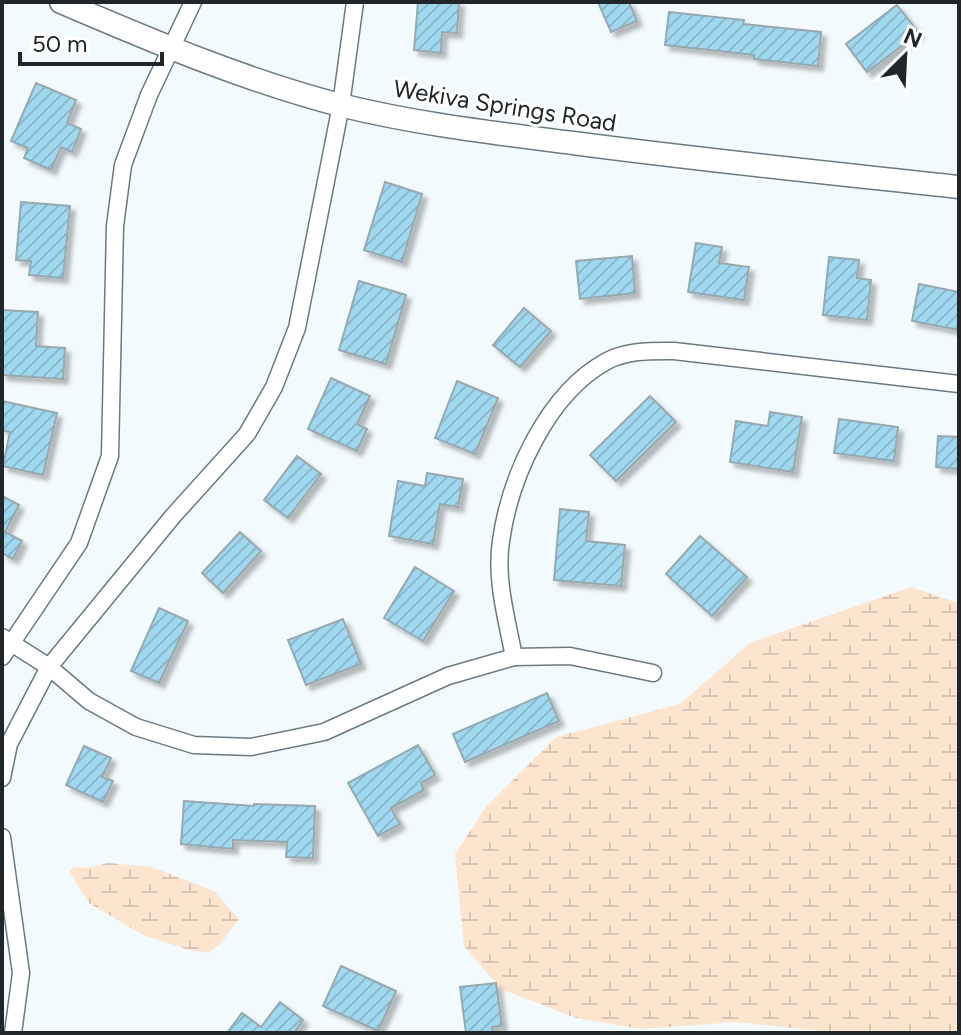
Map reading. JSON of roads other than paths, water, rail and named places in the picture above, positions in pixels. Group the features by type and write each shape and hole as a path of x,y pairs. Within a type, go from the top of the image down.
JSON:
{"main road":[{"name":"Wekiva Springs Road","path":"61,2 172,49 341,105 486,132 959,187"}],"street":[{"path":"193,2 149,95 123,165 115,226 110,456 79,543 5,645 49,667 89,701 136,727 194,745 251,747 324,732 448,676 514,657 570,656 653,673"},
{"path":"2,778 9,744 49,667 173,516 247,434 274,387 297,328 341,105 355,2"},
{"path":"514,657 502,593 500,543 513,488 537,434 561,401 608,360 639,351 674,351 959,384"},
{"path":"2,837 21,973 13,1033"}]}
